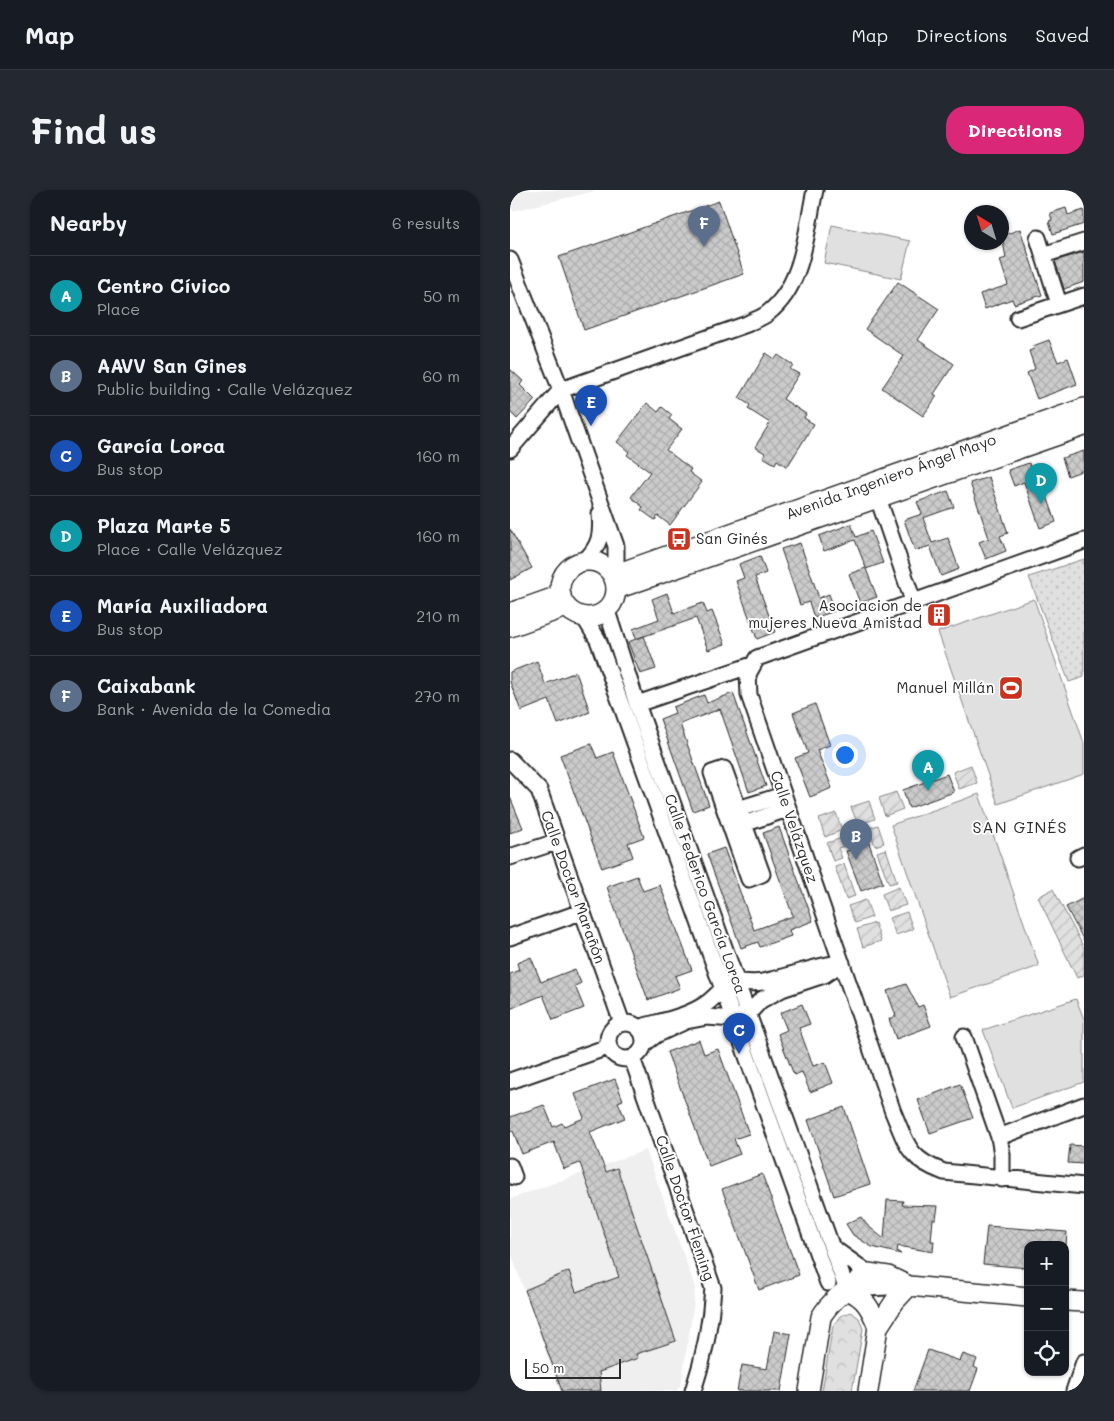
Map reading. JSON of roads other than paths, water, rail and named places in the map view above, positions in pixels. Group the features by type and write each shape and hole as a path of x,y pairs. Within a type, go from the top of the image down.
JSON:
{"main road":[{"name":"Avenida Ingeniero Ángel Mayo","path":"615,582 875,491 1084,408"},
{"name":"Avenida Ingeniero Ángel Mayo","path":"615,582 637,567 1084,426"},
{"path":"584,562 599,563 615,582 614,601 606,611 596,616 584,617 574,614 563,601 560,584 565,573 574,565 584,562"},
{"path":"510,613 563,601"},
{"path":"510,627 563,601"},
{"path":"809,1391 822,1317 827,1306 868,1273 888,1276 909,1286 1024,1297"},
{"path":"868,1391 878,1327 895,1301 909,1286"},
{"path":"847,1290 857,1294 867,1303 878,1327"},
{"path":"1069,1301 1084,1302"}],"street":[{"path":"510,449 560,390 747,324 767,314 789,291 805,244 815,190"},
{"path":"1038,238 1059,304"},
{"path":"1043,255 1084,242"},
{"path":"510,262 560,390 616,546 624,560 637,567"},
{"path":"1018,318 1084,296"},
{"path":"584,562 593,553 602,536 596,490"},
{"path":"875,491 913,601"},
{"path":"637,704 752,665 757,658 1084,541"},
{"path":"615,582 616,546"},
{"name":"Calle Federico García Lorca","path":"606,611 637,704 847,1290"},
{"name":"Calle Federico García Lorca","path":"584,617 598,640 828,1283"},
{"name":"Calle Velázquez","path":"752,665 748,674 749,695 893,1112 909,1150 923,1165 944,1172 1084,1186"},
{"name":"Calle Doctor Marañón","path":"510,760 539,790 622,1023"},
{"path":"724,769 741,817 762,874 749,878 712,773 724,769"},
{"path":"741,817 785,802"},
{"path":"510,857 556,842"},
{"path":"510,937 581,912"},
{"path":"638,1028 688,1013 708,1003 722,988 736,982 759,983 820,965 842,963"},
{"path":"644,1044 642,1032 628,1023 622,1023 608,1035 608,1047 616,1057 622,1059 632,1058 638,1054 644,1044 656,1035 686,1021 707,1016 733,1019 748,1014 761,1000 782,989 824,975 842,963"},
{"path":"964,1037 999,1137 1002,1154 1002,1178"},
{"path":"510,1081 608,1047"},
{"name":"Calle Doctor Fleming","path":"632,1058 713,1288 703,1353 692,1391"},
{"path":"999,1137 1084,1105"},
{"path":"831,1247 868,1273"},
{"path":"822,1317 828,1283 847,1290 909,1286"},
{"path":"1074,1391 1084,1362"}],"place":[{"name":"Caixabank","path":"704,247"},
{"name":"María Auxiliadora","path":"591,426"},
{"name":"Plaza Marte 5","path":"1041,504"},
{"name":"San Ginés","path":"679,539"},
{"name":"Asociacion de mujeres Nueva Amistad","path":"939,615"},
{"name":"Manuel Millán","path":"1011,688"},
{"name":"Centro Cívico","path":"928,791"},
{"name":"AAVV San Gines","path":"856,860"},
{"name":"García Lorca","path":"739,1054"}],"district":[{"name":"SAN GINÉS","path":"1020,827"}]}
